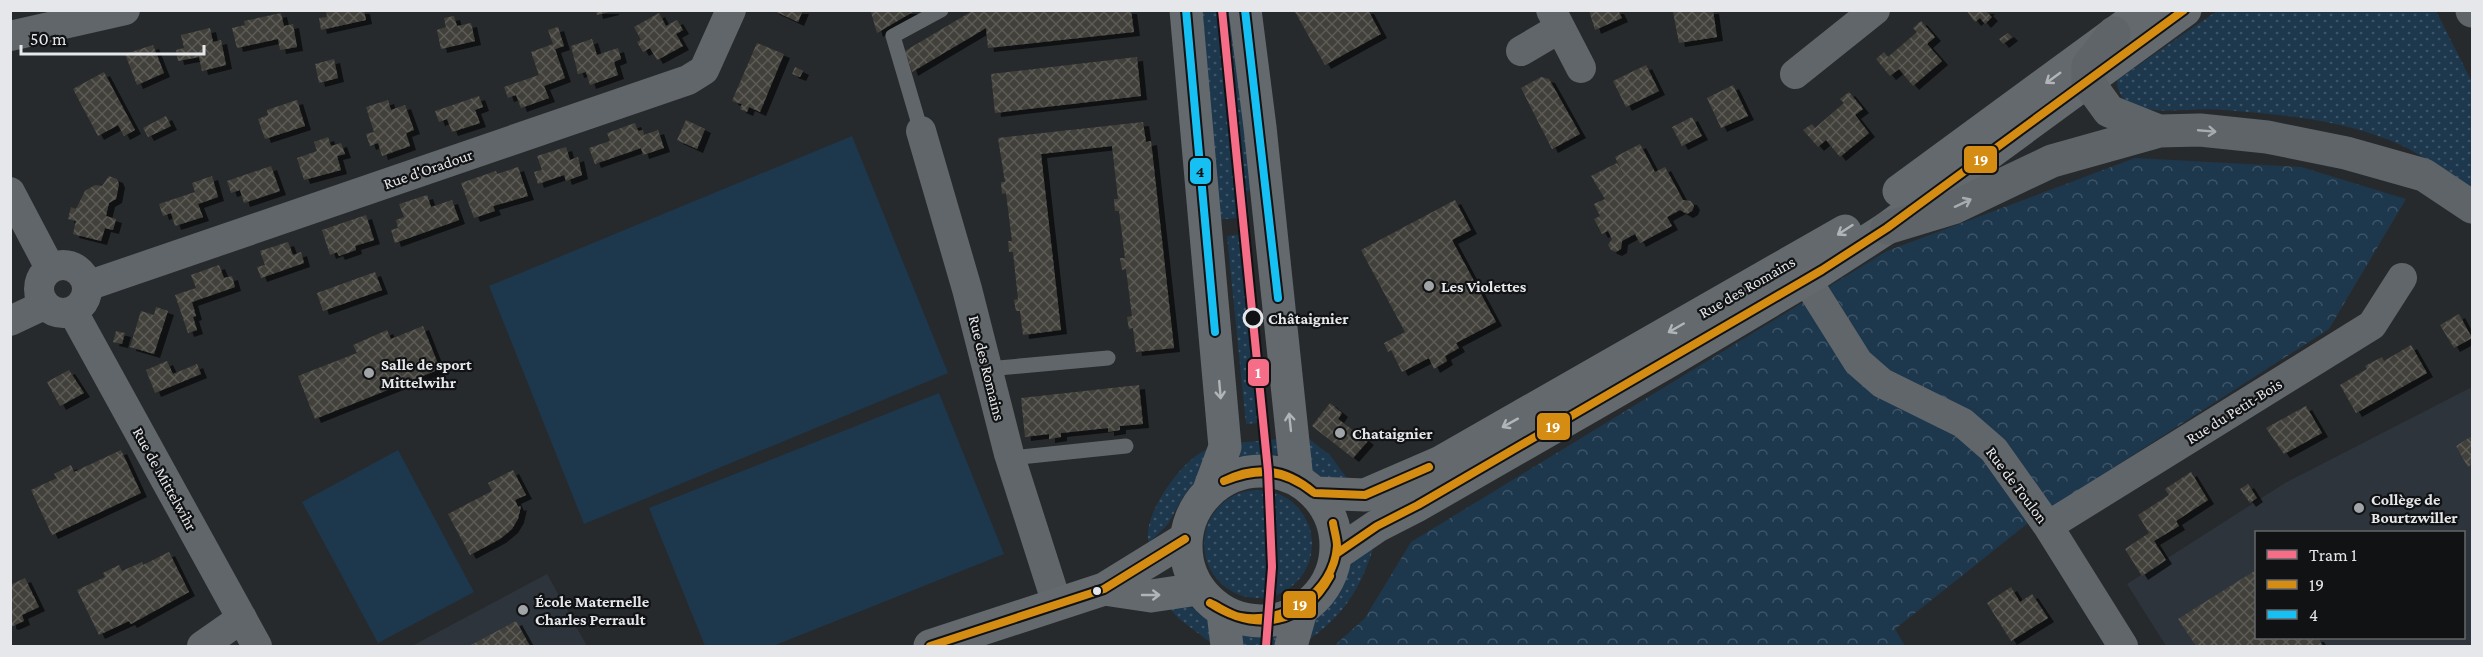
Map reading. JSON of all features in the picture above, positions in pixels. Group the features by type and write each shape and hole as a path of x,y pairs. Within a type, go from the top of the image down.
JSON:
{"highway":[{"path":"2114,33 2088,66 2088,82 2109,111 2158,131"},
{"path":"1887,228 1953,208 2052,161 2158,131 2200,130 2267,137 2346,153 2424,175 2472,207"}],"main road":[{"path":"1186,10 1225,447 1209,490"},
{"path":"1245,10 1306,486"},
{"name":"Rue des Romains","path":"1336,554 1377,526 1494,461 1800,270 1846,230 2146,10"},
{"name":"Rue des Romains","path":"1306,486 1365,495 1439,463 1800,270 1887,228 2185,10"},
{"path":"1268,471 1306,486 1328,511 1335,532 1336,554 1330,576 1318,596 1301,610 1285,618 1268,621 1240,619 1223,612 1198,589 1185,556 1185,539 1189,521 1197,504 1209,490 1224,480 1242,473 1268,471"},
{"path":"930,646 1104,589 1185,539"},
{"path":"1104,589 1151,596 1198,589"},
{"path":"1291,646 1301,610"},
{"path":"1223,612 1227,646"}],"street":[{"path":"10,36 125,10"},
{"name":"Rue d'Oradour","path":"87,286 688,80 705,69 731,10"},
{"path":"1795,74 1875,10"},
{"path":"1521,51 1555,20 1581,68"},
{"name":"Rue des Romains","path":"921,131 1011,458 1057,604"},
{"path":"10,192 51,268"},
{"path":"66,265 74,267 85,278 87,286 84,301 73,312 57,313 44,305 40,298 41,278 51,268 66,265"},
{"name":"Rue de Toulon","path":"1800,270 1858,362 1882,383 1963,423 1994,450 2048,526 2123,646"},
{"name":"Rue du Petit-Bois","path":"2048,526 2372,325 2402,278"},
{"path":"10,321 44,305"},
{"name":"Rue de Mittelwihr","path":"73,312 257,646"},
{"path":"202,646 242,618"}],"lane":[{"path":"921,131 893,36 941,10"},
{"path":"987,369 1108,358"},
{"path":"1011,458 1126,446"}],"shaded area":[{"name":"Collège de Bourtzwiller","path":"2472,387 2472,646 2166,646 2127,584 2285,483"},
{"name":"École Maternelle Charles Perrault","path":"547,574 587,646 412,646"}],"green space":[{"path":"1195,11 1230,11 1255,189 1247,191 1249,217 1215,220"},
{"path":"2217,11 2436,11 2472,82 2472,190 2407,148 2340,125 2271,114 2214,109 2152,110 2127,102 2119,91 2117,80"},
{"path":"852,136 948,373 584,524 489,286"},
{"path":"2135,158 2301,167 2406,199 2329,329 2032,520 1895,629 1905,646 1334,646 1365,618 1411,542 1887,251"},
{"path":"1250,233 1268,422 1246,424 1227,236"},
{"path":"939,393 1004,554 773,646 705,646 649,508"},
{"path":"1279,439 1278,454 1272,456 1240,457 1236,453 1235,443"},
{"path":"1309,439 1330,455 1349,481 1321,481 1311,471"},
{"path":"1211,448 1200,476 1183,497 1168,524 1149,543 1148,532 1151,518 1167,488 1189,462"},
{"path":"398,450 474,592 378,643 302,502"},
{"path":"1258,490 1279,494 1296,506 1308,523 1312,544 1308,565 1296,582 1279,594 1258,598 1237,594 1220,582 1208,565 1204,544 1208,523 1220,506 1237,494"},
{"path":"1374,546 1363,576 1348,601 1329,623 1304,643 1303,624 1332,595 1356,558"},
{"path":"1166,604 1186,606 1201,613 1211,626 1215,646 1178,618"},
{"path":"1241,632 1274,632 1278,637 1278,646 1237,646"}],"building":[{"path":"326,10 364,10 366,20 321,30 319,18 327,17"},
{"path":"596,10 613,10 613,11 597,15"},
{"path":"772,10 803,10 798,22"},
{"path":"874,10 916,10 877,33 871,12"},
{"path":"974,10 1131,10 1134,32 988,48 986,28 912,72 905,51"},
{"path":"1294,10 1368,10 1381,34 1325,65"},
{"path":"1589,10 1618,10 1622,18 1595,30"},
{"path":"1713,10 1717,37 1679,43 1673,12"},
{"path":"1966,10 1989,10 1987,12 1992,17 1985,24 1980,18 1975,22"},
{"path":"281,13 284,26 293,24 297,47 280,50 278,39 237,48 232,28 245,25 244,21"},
{"path":"659,13 666,26 677,20 683,30 676,34 683,46 657,60 650,48 643,52 637,42 641,40 634,27"},
{"path":"454,16 457,26 471,23 475,41 441,49 437,30 446,27 444,18"},
{"path":"1921,21 1935,37 1927,44 1942,61 1913,86 1899,69 1890,76 1876,59 1884,52 1888,57 1917,32 1913,28"},
{"path":"558,27 564,46 555,49 565,78 544,86 549,98 521,108 516,95 508,98 504,87 539,75 531,52 553,44 548,30"},
{"path":"210,28 213,42 221,40 226,65 202,71 199,57 178,61 176,50 184,48 181,35"},
{"path":"2008,33 2012,37 2003,44 1999,39"},
{"path":"592,39 597,55 618,48 621,59 614,62 618,75 590,85 586,72 578,74 571,46"},
{"path":"757,43 784,54 760,112 749,107 747,112 740,109 742,104 732,101"},
{"path":"153,45 164,73 137,85 125,54"},
{"path":"1137,57 1141,96 995,113 991,74"},
{"path":"334,59 338,78 319,83 315,64"},
{"path":"1646,65 1659,91 1626,107 1613,81"},
{"path":"795,67 803,71 800,77 792,74"},
{"path":"104,72 135,130 124,136 118,125 98,136 73,89"},
{"path":"1541,77 1549,79 1580,134 1552,149 1521,88"},
{"path":"1733,85 1748,116 1721,128 1707,98"},
{"path":"1849,92 1863,109 1855,115 1869,133 1840,157 1826,140 1818,147 1803,130 1812,124 1815,128 1844,103 1840,99"},
{"path":"479,96 483,107 475,110 480,123 452,132 447,119 439,122 435,111"},
{"path":"297,100 305,126 265,139 258,119 268,115 267,110"},
{"path":"388,100 391,110 405,105 414,130 406,133 410,146 382,156 378,143 370,146 366,134 374,132 366,107"},
{"path":"166,116 171,126 148,137 143,128"},
{"path":"1692,117 1702,136 1682,146 1672,127"},
{"path":"686,120 705,129 697,149 677,140"},
{"path":"1143,122 1146,142 1151,141 1174,348 1136,352 1133,328 1129,329 1127,317 1132,316 1126,269 1122,270 1120,258 1125,258 1119,211 1115,211 1114,199 1118,199 1112,146 1041,154 1061,330 1023,335 1020,311 1016,311 1014,300 1018,299 1013,252 1009,252 1008,241 1012,241 1006,193 1002,194 1001,182 1005,182 998,138"},
{"path":"635,123 638,131 643,130 644,135 658,130 664,148 643,155 641,148 595,164 589,148 610,141 607,133"},
{"path":"328,137 331,146 341,143 345,154 337,156 341,170 304,180 297,158 317,151 314,142"},
{"path":"1640,144 1655,172 1665,167 1683,200 1691,201 1694,206 1687,214 1680,210 1667,217 1672,226 1640,243 1635,234 1622,241 1621,249 1616,252 1608,245 1612,239 1608,231 1602,234 1594,219 1600,216 1594,204 1605,199 1591,176 1617,163 1623,174 1615,157"},
{"path":"566,147 570,160 578,157 582,175 566,181 564,175 538,184 534,172 542,170 537,156"},
{"path":"271,166 280,191 244,203 240,190 231,193 227,181"},
{"path":"518,167 528,196 493,206 495,211 474,218 461,183 496,171 497,174"},
{"path":"109,176 117,179 119,184 116,199 109,203 106,216 116,219 113,230 105,228 101,241 73,234 76,221 68,219 71,207 76,209 85,191 95,185 102,186"},
{"path":"212,176 218,197 198,204 203,217 175,226 171,213 163,216 159,204 195,192 192,183"},
{"path":"427,195 431,207 452,200 459,220 395,243 391,230 398,228 396,220 404,217 399,204"},
{"name":"Les Violettes","path":"1455,200 1471,230 1452,240 1496,322 1456,343 1459,348 1445,356 1447,361 1434,369 1429,358 1402,372 1391,350 1388,352 1384,343 1405,332 1361,250"},
{"path":"366,215 374,240 355,246 356,250 339,256 337,252 330,255 322,230"},
{"path":"288,242 293,255 301,252 304,263 261,278 257,267 265,265 260,251"},
{"path":"219,265 224,278 232,276 235,287 192,302 197,330 188,333 175,295 196,288 191,275"},
{"path":"375,272 382,290 323,311 317,293"},
{"path":"156,307 168,311 154,354 130,347 141,311 154,315"},
{"path":"2459,314 2472,338 2454,348 2440,325"},
{"name":"Salle de sport Mittelwihr","path":"423,326 440,369 315,419 298,376 357,353 353,345 387,330 391,339"},
{"path":"116,331 125,333 122,344 113,342"},
{"path":"2411,345 2427,373 2356,413 2340,385 2367,369 2365,366 2382,357 2384,361"},
{"path":"167,361 173,374 197,364 201,374 155,393 146,370"},
{"path":"69,370 84,393 60,406 47,382"},
{"path":"1139,385 1143,424 1120,426 1120,430 1108,432 1108,428 1061,433 1061,437 1049,439 1049,434 1025,437 1021,398"},
{"name":"Chataignier","path":"1330,403 1342,413 1338,419 1368,441 1353,458 1312,426"},
{"path":"2306,406 2322,433 2284,454 2266,428"},
{"path":"2472,436 2472,464 2468,467 2456,446"},
{"path":"121,450 141,493 52,535 31,490 57,478 54,474 71,465 74,472"},
{"path":"513,470 526,495 515,500 518,507 521,506 518,519 512,529 500,539 470,555 448,514 492,491 488,483"},
{"path":"2191,472 2208,500 2176,521 2179,526 2154,541 2166,560 2142,576 2125,549 2149,533 2138,515 2169,495 2165,489"},
{"path":"2248,484 2257,498 2250,503 2240,489"},
{"path":"169,552 189,592 131,624 129,621 99,635 77,590 105,577 103,573 119,565 122,571 142,562 143,565"},
{"path":"2255,571 2255,639 2319,639 2323,646 2196,646 2178,619"},
{"path":"25,578 39,607 22,615 24,621 13,626 10,625 10,585"},
{"path":"2011,587 2020,602 2032,594 2048,618 2011,641 1987,603"},
{"path":"516,621 530,646 469,646"}],"tram line":[{"name":"1","path":"1222,10 1268,471 1272,567 1266,646"}],"transit line":[{"name":"4","path":"1186,10 1215,332"},
{"name":"4","path":"1245,10 1278,298"},
{"name":"19","path":"1336,554 1377,526 1418,505 1822,270 1887,228 2184,10"},
{"name":"19","path":"1315,493 1365,495 1429,467"},
{"name":"19","path":"1224,481 1259,472 1270,473 1291,478 1313,492"},
{"name":"19","path":"1224,481 1248,473 1270,472 1292,478 1313,492"},
{"name":"19","path":"1210,603 1236,616 1256,618 1273,616 1303,602 1327,578 1334,563 1337,540 1333,523"},
{"name":"19","path":"930,646 1104,589 1185,539"},
{"name":"19","path":"1210,603 1244,618 1261,621 1277,619 1292,614 1306,605 1330,576"}],"place":[{"name":"Les Violettes","path":"1429,286"},
{"name":"Châtaignier","path":"1253,318"},
{"name":"Salle de sport Mittelwihr","path":"369,373"},
{"name":"Chataignier","path":"1340,433"},
{"name":"Collège de Bourtzwiller","path":"2359,508"},
{"name":"École Maternelle Charles Perrault","path":"523,610"}]}
